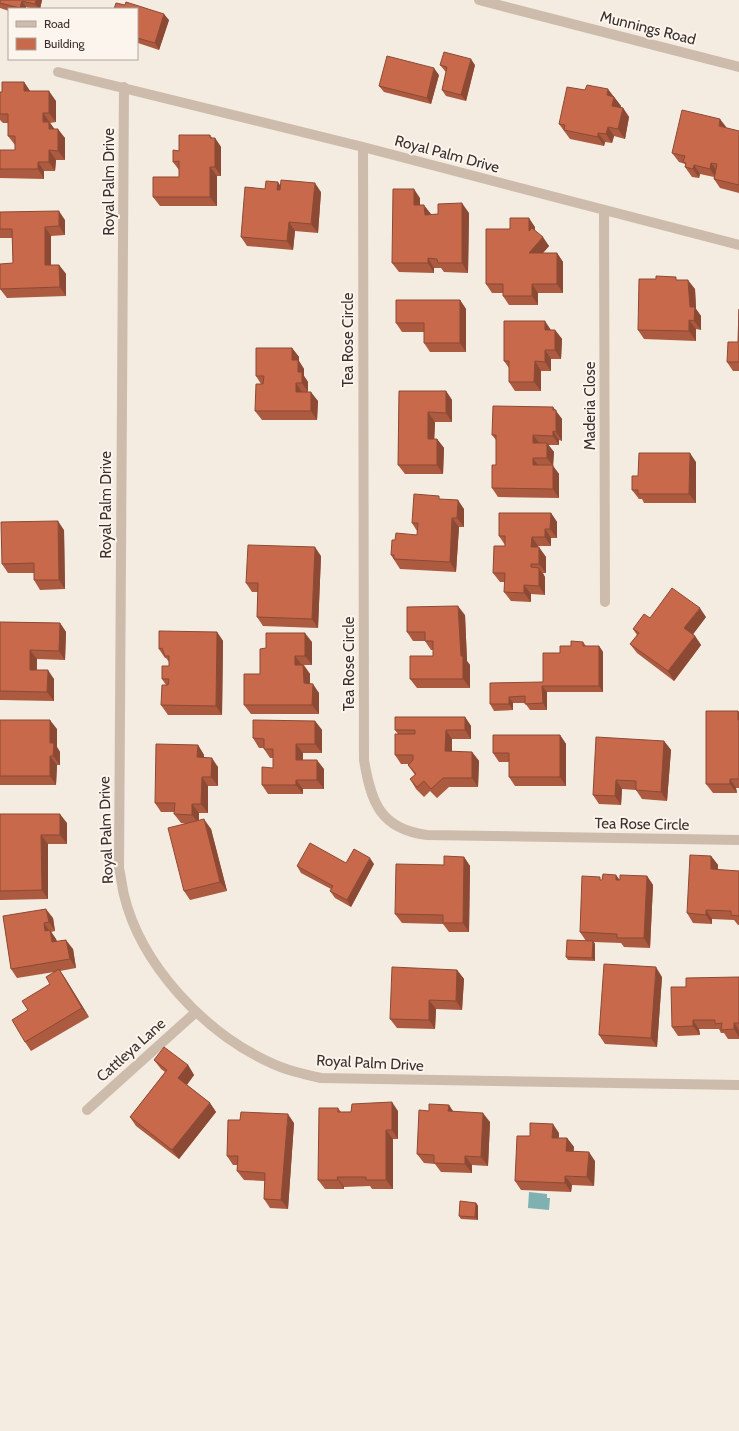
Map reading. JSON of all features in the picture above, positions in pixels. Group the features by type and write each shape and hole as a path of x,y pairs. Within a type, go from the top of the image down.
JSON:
{"street":[{"name":"Munnings Road","path":"479,0 739,67"},
{"name":"Royal Palm Drive","path":"58,72 363,147 739,245"},
{"name":"Royal Palm Drive","path":"124,88 119,868 124,895 141,939 172,987 196,1012 220,1032 268,1062 294,1072 321,1078 739,1085"},
{"name":"Tea Rose Circle","path":"363,147 364,760 369,785 382,813 401,829 435,836 739,840"},
{"name":"Maderia Close","path":"604,210 606,602"},
{"name":"Cattleya Lane","path":"87,1110 196,1012"}],"water":[{"path":"529,1192 547,1194 547,1198 550,1198 549,1210 528,1208"}],"building":[{"path":"0,0 36,0 35,4 22,1 20,8 0,3"},
{"path":"126,2 164,14 155,43 138,38 138,8 114,8 116,3 125,5"},
{"path":"444,52 471,59 461,95 442,90 447,67 440,65"},
{"path":"387,56 434,68 427,98 379,86"},
{"path":"2,82 24,82 24,91 49,91 49,113 43,113 43,122 49,122 49,129 58,129 58,151 49,150 49,162 38,162 38,169 0,169 0,150 15,150 15,136 8,136 8,114 0,114 0,92 2,92"},
{"path":"587,85 608,89 607,95 614,97 612,106 623,108 618,129 608,127 606,134 598,133 598,137 564,130 565,125 559,124 567,87 585,90"},
{"path":"682,110 720,119 719,126 739,131 739,185 714,179 717,164 711,163 710,169 694,165 693,169 685,167 686,163 683,162 685,156 672,153"},
{"path":"179,135 210,135 210,138 215,138 215,167 210,167 210,197 153,197 153,177 179,177 179,161 173,162 173,150 179,151"},
{"path":"281,180 315,183 311,224 289,222 287,241 241,237 245,187 265,189 266,181 278,182 277,190 280,190"},
{"path":"393,189 414,189 414,205 424,205 425,215 438,214 438,204 462,203 462,263 438,263 437,259 428,258 428,263 392,263"},
{"path":"59,211 59,226 45,227 45,265 59,265 60,287 0,289 0,264 13,263 12,229 0,229 0,212"},
{"path":"510,218 529,218 529,231 532,228 543,237 529,253 557,253 557,284 532,284 532,296 503,296 503,284 486,284 486,229 510,229"},
{"path":"656,276 676,277 676,280 688,280 690,307 695,307 694,321 689,320 689,331 638,330 639,279 656,279"},
{"path":"396,300 460,300 460,343 424,343 424,323 396,323"},
{"path":"739,309 739,362 727,362 728,342 738,342"},
{"path":"504,321 545,321 545,330 555,330 555,350 545,350 545,362 535,361 534,382 509,382 509,361 504,361"},
{"path":"256,348 292,348 292,360 298,360 298,372 302,372 302,383 296,383 296,392 311,392 311,411 255,411 256,384 263,384 264,376 256,376"},
{"path":"399,391 446,391 446,413 428,412 428,439 437,439 437,465 398,465"},
{"path":"493,406 553,407 553,410 556,410 556,432 553,431 553,436 533,435 533,443 547,443 547,458 533,458 533,465 553,465 553,489 492,488 492,465 496,465 496,435 492,435"},
{"path":"639,453 690,453 689,494 638,494 638,490 632,490 632,476 638,476"},
{"path":"414,494 439,496 439,499 458,500 457,518 452,518 450,562 394,559 394,555 391,555 392,540 395,540 396,533 417,535 418,523 412,523"},
{"path":"499,513 551,513 550,529 545,529 545,537 532,537 531,547 539,547 539,564 531,564 531,567 539,568 539,586 524,585 524,593 504,592 505,573 493,573 494,546 505,546 505,536 499,536"},
{"path":"58,521 59,580 34,580 34,563 2,564 1,522"},
{"path":"248,545 315,547 312,619 257,617 258,583 246,583"},
{"path":"672,588 700,608 684,628 695,636 668,671 630,644 639,633 633,629 644,614 650,618"},
{"path":"458,606 461,656 463,656 463,679 410,679 410,656 433,656 433,641 425,641 425,632 407,632 407,607"},
{"path":"0,622 60,623 59,651 30,650 30,670 48,670 47,692 0,691"},
{"path":"159,631 217,632 216,706 161,705 162,685 168,685 169,679 162,679 162,666 169,666 169,656 165,656 162,648 159,649"},
{"path":"266,633 305,633 305,656 295,656 295,665 303,665 304,683 313,684 312,705 244,705 244,674 260,674 260,649 266,648"},
{"path":"571,641 583,642 583,646 599,646 599,686 542,686 543,703 525,704 525,696 509,697 509,704 490,704 490,683 543,682 543,653 560,653 560,646 571,646"},
{"path":"706,711 738,711 739,779 730,779 730,784 706,784"},
{"path":"395,717 465,717 465,730 446,730 445,751 472,752 472,778 443,778 431,789 424,781 417,787 410,779 416,774 408,765 413,760 413,755 395,755 395,734 415,734 415,730 395,730"},
{"path":"0,720 50,720 50,743 54,743 53,756 50,756 50,776 0,776"},
{"path":"253,720 315,721 315,744 296,744 296,760 317,760 317,780 296,780 296,785 262,785 262,767 273,768 273,749 264,749 264,739 253,738"},
{"path":"493,735 560,735 560,777 509,777 509,753 493,753"},
{"path":"596,737 664,741 661,792 636,790 636,781 616,780 615,796 593,795"},
{"path":"156,744 198,745 197,757 212,758 211,777 202,777 201,804 192,804 192,815 174,814 175,803 155,803"},
{"path":"0,814 60,814 60,835 41,835 42,890 0,891"},
{"path":"204,819 220,882 184,891 168,828"},
{"path":"310,843 346,863 354,849 370,858 347,900 330,891 333,886 297,866"},
{"path":"690,855 711,856 711,869 739,871 739,916 731,915 731,911 706,910 706,915 687,913"},
{"path":"444,856 464,857 463,923 443,923 443,915 395,914 396,864 444,865"},
{"path":"603,874 616,875 616,880 620,880 620,875 647,876 644,938 617,938 617,934 580,932 582,876 600,877 600,880 602,880"},
{"path":"46,909 49,922 44,923 45,931 50,930 52,942 66,940 70,959 11,969 3,916"},
{"path":"567,940 593,941 592,958 566,957"},
{"path":"604,964 656,967 651,1038 599,1035"},
{"path":"392,967 457,970 456,1001 429,1000 429,1020 390,1019"},
{"path":"59,969 82,1008 25,1042 12,1020 28,1010 22,1001 50,984 46,977"},
{"path":"739,977 739,1023 734,1023 734,1029 721,1030 722,1023 715,1024 715,1020 693,1020 693,1026 672,1027 671,987 686,987 686,978"},
{"path":"164,1047 188,1065 178,1078 210,1103 172,1150 130,1117 167,1070 154,1060"},
{"path":"392,1102 392,1130 386,1130 386,1180 366,1180 366,1177 337,1177 338,1180 318,1180 319,1108 338,1108 338,1112 351,1112 352,1104"},
{"path":"429,1104 449,1105 448,1111 483,1113 481,1157 465,1156 465,1164 434,1163 434,1155 417,1154 419,1110 429,1111"},
{"path":"241,1112 288,1114 281,1200 264,1199 265,1173 237,1171 238,1156 227,1156 228,1120 240,1120"},
{"path":"530,1123 553,1124 552,1138 567,1138 566,1151 589,1152 587,1177 565,1176 565,1183 515,1181 517,1136 530,1136"},
{"path":"460,1201 476,1203 475,1217 459,1216"}]}
